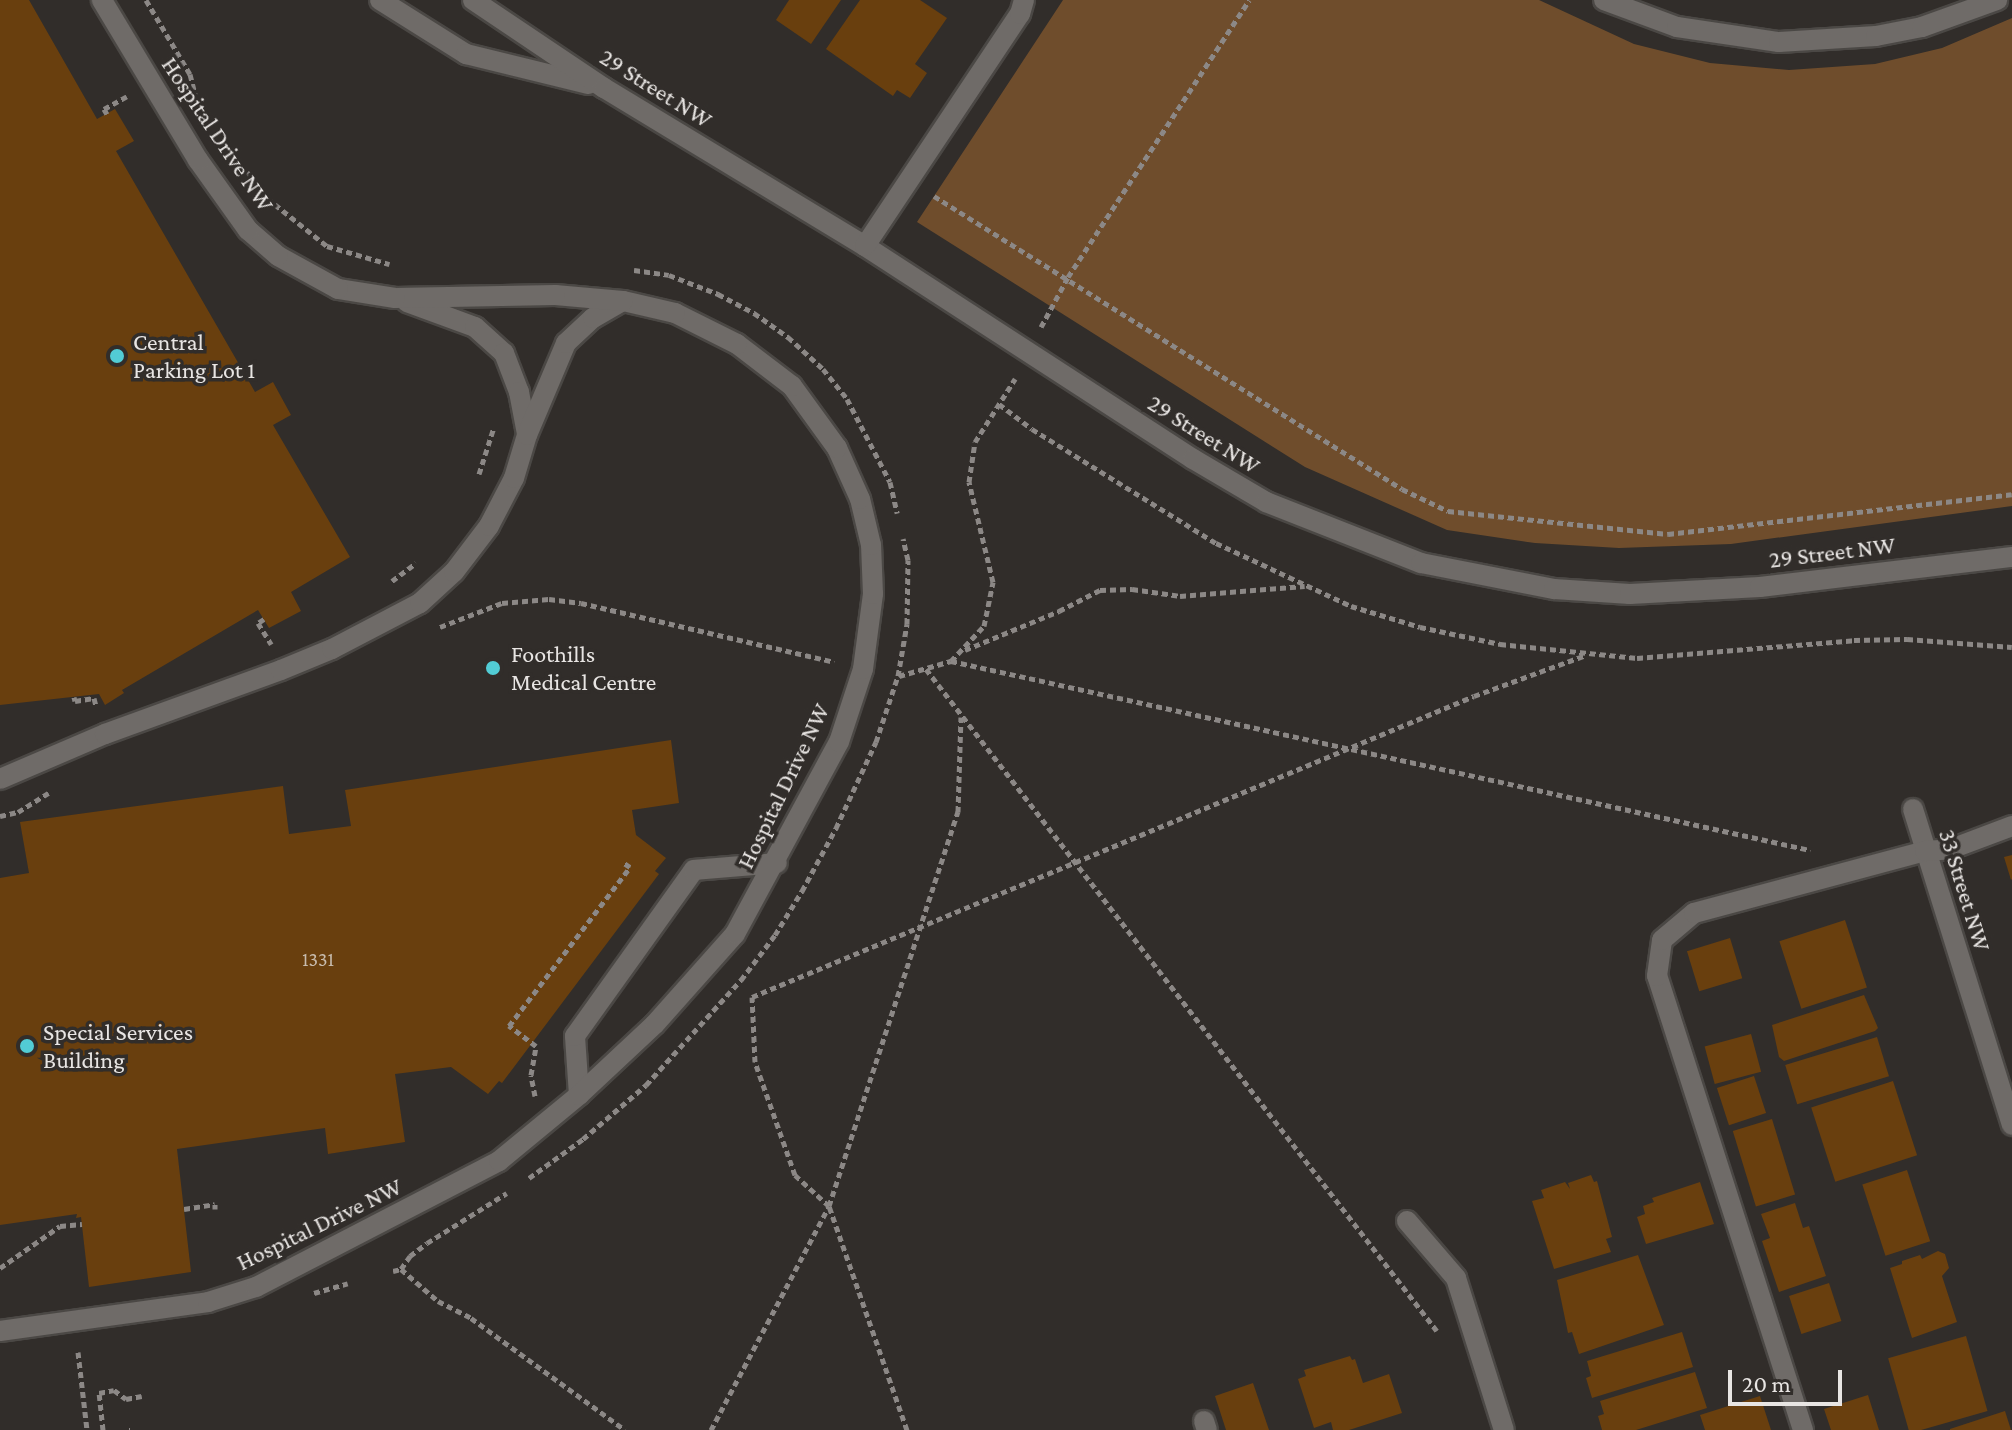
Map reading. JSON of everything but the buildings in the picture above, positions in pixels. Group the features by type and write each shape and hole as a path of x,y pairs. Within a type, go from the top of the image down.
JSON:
{"street":[{"name":"Hospital Drive NW","path":"0,1331 208,1302 256,1287 499,1161 579,1095 655,1024 735,934 777,863 839,742 863,669 873,594 871,545 860,499 837,448 792,386 737,344 687,319 623,301 555,295 395,298 338,289 278,256 248,230 198,160 102,0"},
{"path":"380,0 466,54 604,88"},
{"name":"29 Street NW","path":"473,0 604,88 865,246 1027,354 1266,502 1421,563 1554,589 1630,594 1760,587 2012,557"},
{"path":"865,246 1020,14 1024,0"},
{"path":"1604,0 1728,37 1779,42 1830,41 1922,27 1997,0"},
{"path":"395,298 475,327 504,353 519,392 527,435"},
{"path":"0,779 105,734 294,665 420,603 454,572 489,526 514,478 527,435 566,343 593,318 623,301"},
{"name":"33 Street NW","path":"1913,809 2012,1125"},
{"path":"1803,1430 1657,976 1662,940 1694,913 1925,851 1951,849 2012,826"},
{"path":"579,1095 575,1036 694,870 777,863"},
{"path":"1407,1221 1456,1278 1504,1430"}],"path":[{"path":"1044,320 1068,277 1249,0"},
{"path":"107,114 104,109 132,93"},
{"path":"907,180 1068,277 1402,489 1448,511 1668,534 2012,494"},
{"path":"951,661 984,626 993,582 969,482 975,442 1010,388"},
{"path":"473,486 485,462 495,417"},
{"path":"389,584 423,557"},
{"path":"960,651 1059,611 1100,590 1132,589 1180,596 1306,586"},
{"path":"430,633 502,603 549,599 581,603 835,663"},
{"path":"264,619 258,623 272,646 283,638"},
{"path":"907,1430 829,1206 795,1175 755,1062 752,997 1348,748 1586,655"},
{"path":"886,673 898,676 951,661 1820,852"},
{"path":"926,669 1437,1331"},
{"path":"74,697 75,701 84,699"},
{"path":"711,1430 829,1206 958,812 961,715"},
{"path":"0,816 18,812 54,790"},
{"path":"535,1097 531,1075 536,1046 509,1026 630,867 624,863"},
{"path":"184,1209 215,1204 215,1209"},
{"path":"0,1268 60,1226 82,1224"},
{"path":"401,1269 438,1301 471,1318 625,1430"},
{"path":"78,1352 87,1430"},
{"path":"103,1430 99,1393 114,1390 126,1399 142,1396"}],"shaded area":[{"path":"1063,0 1539,0 1634,44 1710,63 1789,70 1875,64 1942,48 2012,18 2012,506 1731,544 1619,548 1535,543 1447,530 1305,467 917,222"}],"place":[{"name":"Central Parking Lot 1","path":"117,356"},
{"name":"Foothills Medical Centre","path":"493,668"},
{"name":"Special Services Building","path":"27,1046"}]}
